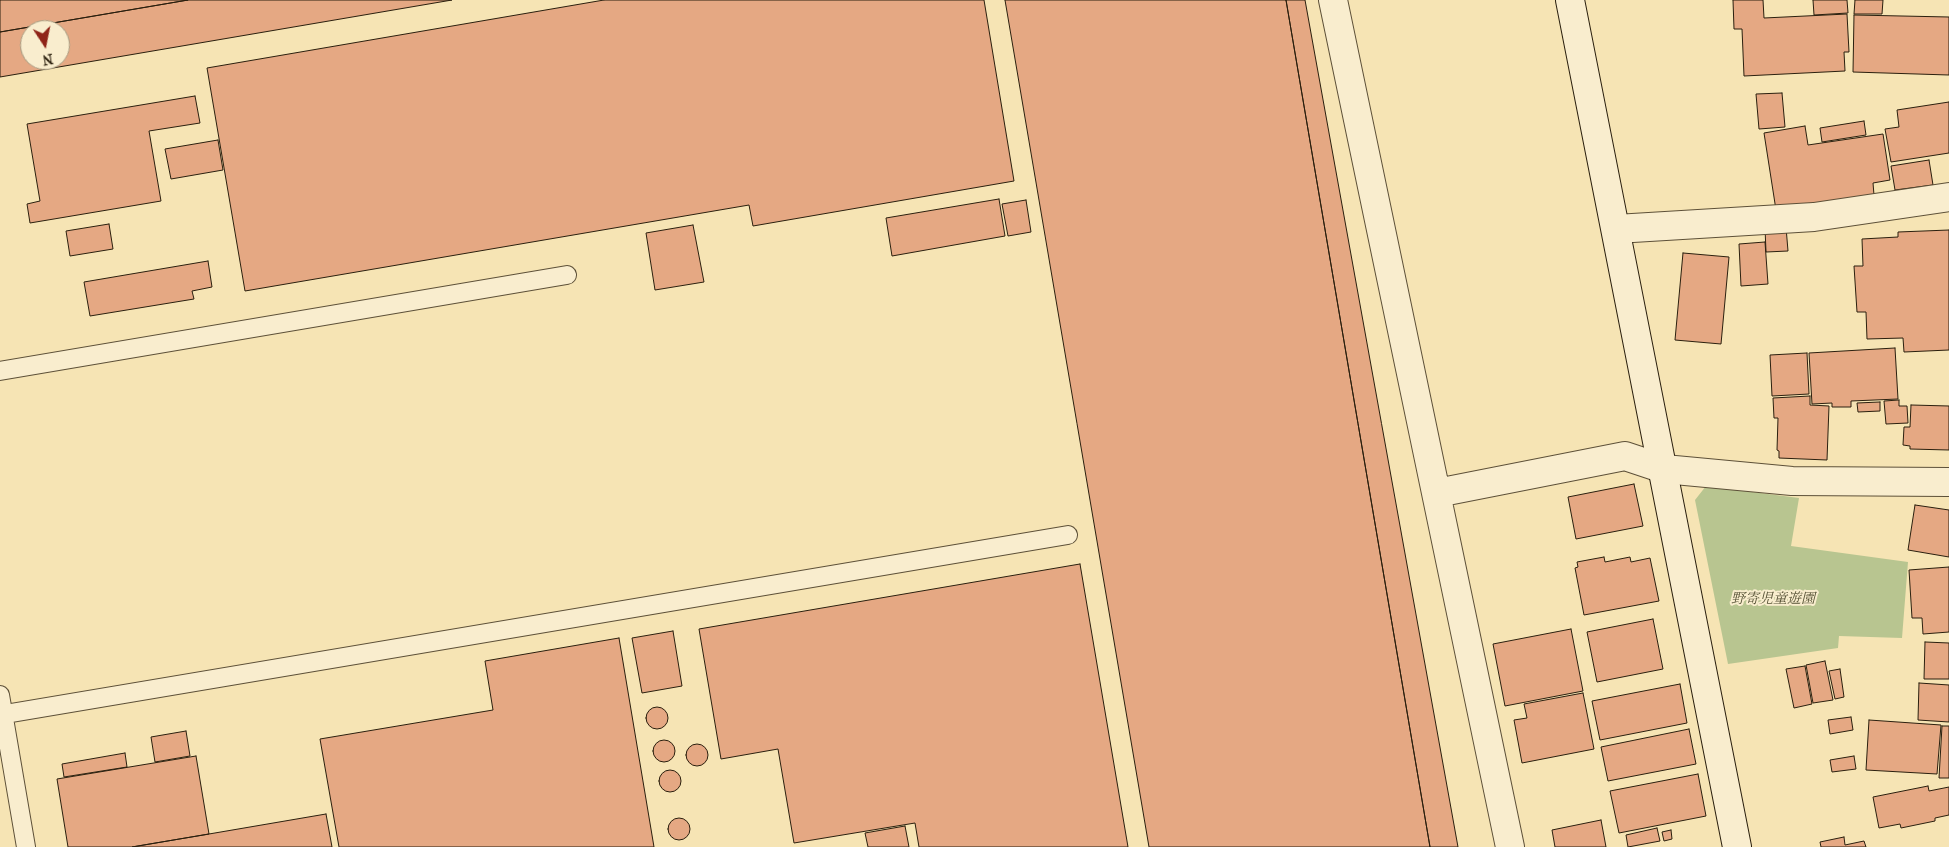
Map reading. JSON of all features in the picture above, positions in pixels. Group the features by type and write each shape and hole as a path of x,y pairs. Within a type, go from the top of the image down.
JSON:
{"street":[{"path":"1333,0 1510,847"},
{"path":"1570,0 1664,469 1737,847"},
{"path":"1616,229 1814,216 1949,197"},
{"path":"1437,493 1625,456 1664,469 1792,481 1949,482"}],"lane":[{"path":"0,370 567,275"},
{"path":"2,715 1068,535"},
{"path":"0,696 26,847"}],"green space":[{"name":"野寄児童遊園","path":"1706,486 1799,498 1791,546 1908,562 1902,638 1839,636 1838,648 1728,664 1695,500"}],"building":[{"path":"0,0 188,0 70,20 20,20 20,29 0,32"},
{"path":"188,0 452,0 70,65 70,20"},
{"path":"604,0 984,0 1014,181 753,226 749,205 245,291 207,68"},
{"path":"1005,0 1286,0 1430,847 1149,847"},
{"path":"1286,0 1305,0 1458,847 1430,847"},
{"path":"1733,0 1763,0 1764,18 1847,14 1849,52 1844,52 1845,71 1744,76 1742,29 1734,29"},
{"path":"1813,0 1847,0 1848,13 1814,15"},
{"path":"1855,0 1883,0 1882,14 1854,14"},
{"path":"1854,15 1949,17 1949,75 1853,72"},
{"path":"20,29 20,70 41,70 0,77 0,32"},
{"path":"1782,93 1785,127 1759,129 1756,94"},
{"path":"195,96 200,123 149,131 161,201 30,223 27,204 40,201 27,124"},
{"path":"1949,102 1949,153 1891,162 1885,129 1899,127 1897,110"},
{"path":"1864,121 1866,135 1822,142 1820,128"},
{"path":"1805,126 1808,145 1883,134 1890,180 1873,183 1874,195 1776,210 1764,133"},
{"path":"218,140 223,170 171,179 165,149"},
{"path":"1929,160 1933,185 1895,190 1891,166"},
{"path":"999,199 1005,236 892,256 886,218"},
{"path":"1026,200 1031,232 1008,236 1002,204"},
{"path":"109,224 113,249 70,256 66,231"},
{"path":"693,225 704,282 655,290 646,233"},
{"path":"1786,227 1788,251 1766,252 1765,228"},
{"path":"1949,230 1949,350 1904,352 1903,338 1867,339 1866,312 1857,312 1854,266 1863,266 1862,239 1898,237 1898,232"},
{"path":"1765,242 1768,284 1741,286 1739,244"},
{"path":"1683,253 1729,257 1721,344 1675,340"},
{"path":"208,261 212,287 192,291 194,299 90,316 84,282"},
{"path":"1895,348 1898,399 1851,401 1851,407 1832,407 1832,403 1812,404 1809,353"},
{"path":"1807,353 1809,394 1772,396 1770,355"},
{"path":"1810,396 1810,405 1829,406 1827,460 1779,458 1779,451 1777,450 1778,418 1774,418 1773,398"},
{"path":"1899,400 1899,406 1907,406 1908,423 1886,424 1884,401"},
{"path":"1880,402 1880,411 1858,412 1857,403"},
{"path":"1911,405 1949,406 1949,450 1910,449 1910,446 1903,445 1904,427 1910,427"},
{"path":"1634,484 1643,526 1576,539 1568,497"},
{"path":"1915,505 1949,510 1949,557 1908,550"},
{"path":"1604,557 1605,562 1630,557 1631,562 1650,558 1659,601 1584,615 1575,568 1578,567 1577,562"},
{"path":"1080,564 1128,847 919,847 915,823 794,843 778,749 721,759 699,629"},
{"path":"1949,567 1949,632 1923,634 1922,618 1912,618 1909,570"},
{"path":"1653,619 1663,669 1597,682 1587,632"},
{"path":"1571,629 1583,691 1505,706 1493,644"},
{"path":"673,631 682,686 642,693 632,638"},
{"path":"619,638 654,847 339,847 320,739 493,710 485,661"},
{"path":"1925,642 1949,643 1949,679 1924,679"},
{"path":"1825,661 1833,700 1813,703 1806,665"},
{"path":"1805,666 1812,704 1794,708 1786,669"},
{"path":"1840,669 1844,697 1835,699 1829,671"},
{"path":"1919,683 1949,685 1949,722 1918,720"},
{"path":"1680,684 1687,723 1600,740 1592,701"},
{"path":"1583,693 1594,749 1522,763 1514,720 1527,718 1524,704"},
{"path":"657,707 665,710 668,718 665,726 657,729 649,726 646,718 649,710"},
{"path":"1851,717 1853,730 1830,734 1828,720"},
{"path":"1869,720 1941,725 1937,774 1866,770"},
{"path":"1942,726 1949,726 1949,778 1939,778"},
{"path":"1689,729 1696,764 1608,781 1601,747"},
{"path":"186,731 190,756 155,762 151,737"},
{"path":"660,740 668,740 675,747 675,755 668,762 660,762 653,755 653,747"},
{"path":"697,744 705,747 708,755 705,763 697,766 689,763 686,755 689,747"},
{"path":"125,753 127,767 64,777 62,764"},
{"path":"196,756 209,834 132,847 68,847 57,779"},
{"path":"1854,756 1856,769 1832,772 1830,760"},
{"path":"670,770 678,773 681,781 678,789 670,792 662,789 659,781 662,773"},
{"path":"1698,774 1706,816 1619,833 1610,791"},
{"path":"1928,786 1929,791 1949,787 1949,815 1935,818 1935,821 1901,828 1900,824 1879,828 1873,797"},
{"path":"326,814 332,847 132,847 209,834"},
{"path":"679,818 687,821 690,829 687,837 679,840 671,837 668,829 671,821"},
{"path":"1601,820 1606,847 1555,847 1552,830"},
{"path":"905,826 909,847 868,847 865,833"},
{"path":"1657,828 1660,841 1628,847 1626,835"},
{"path":"1671,830 1672,839 1664,841 1662,832"},
{"path":"1844,837 1845,845 1864,841 1866,847 1821,847 1820,842"}]}
